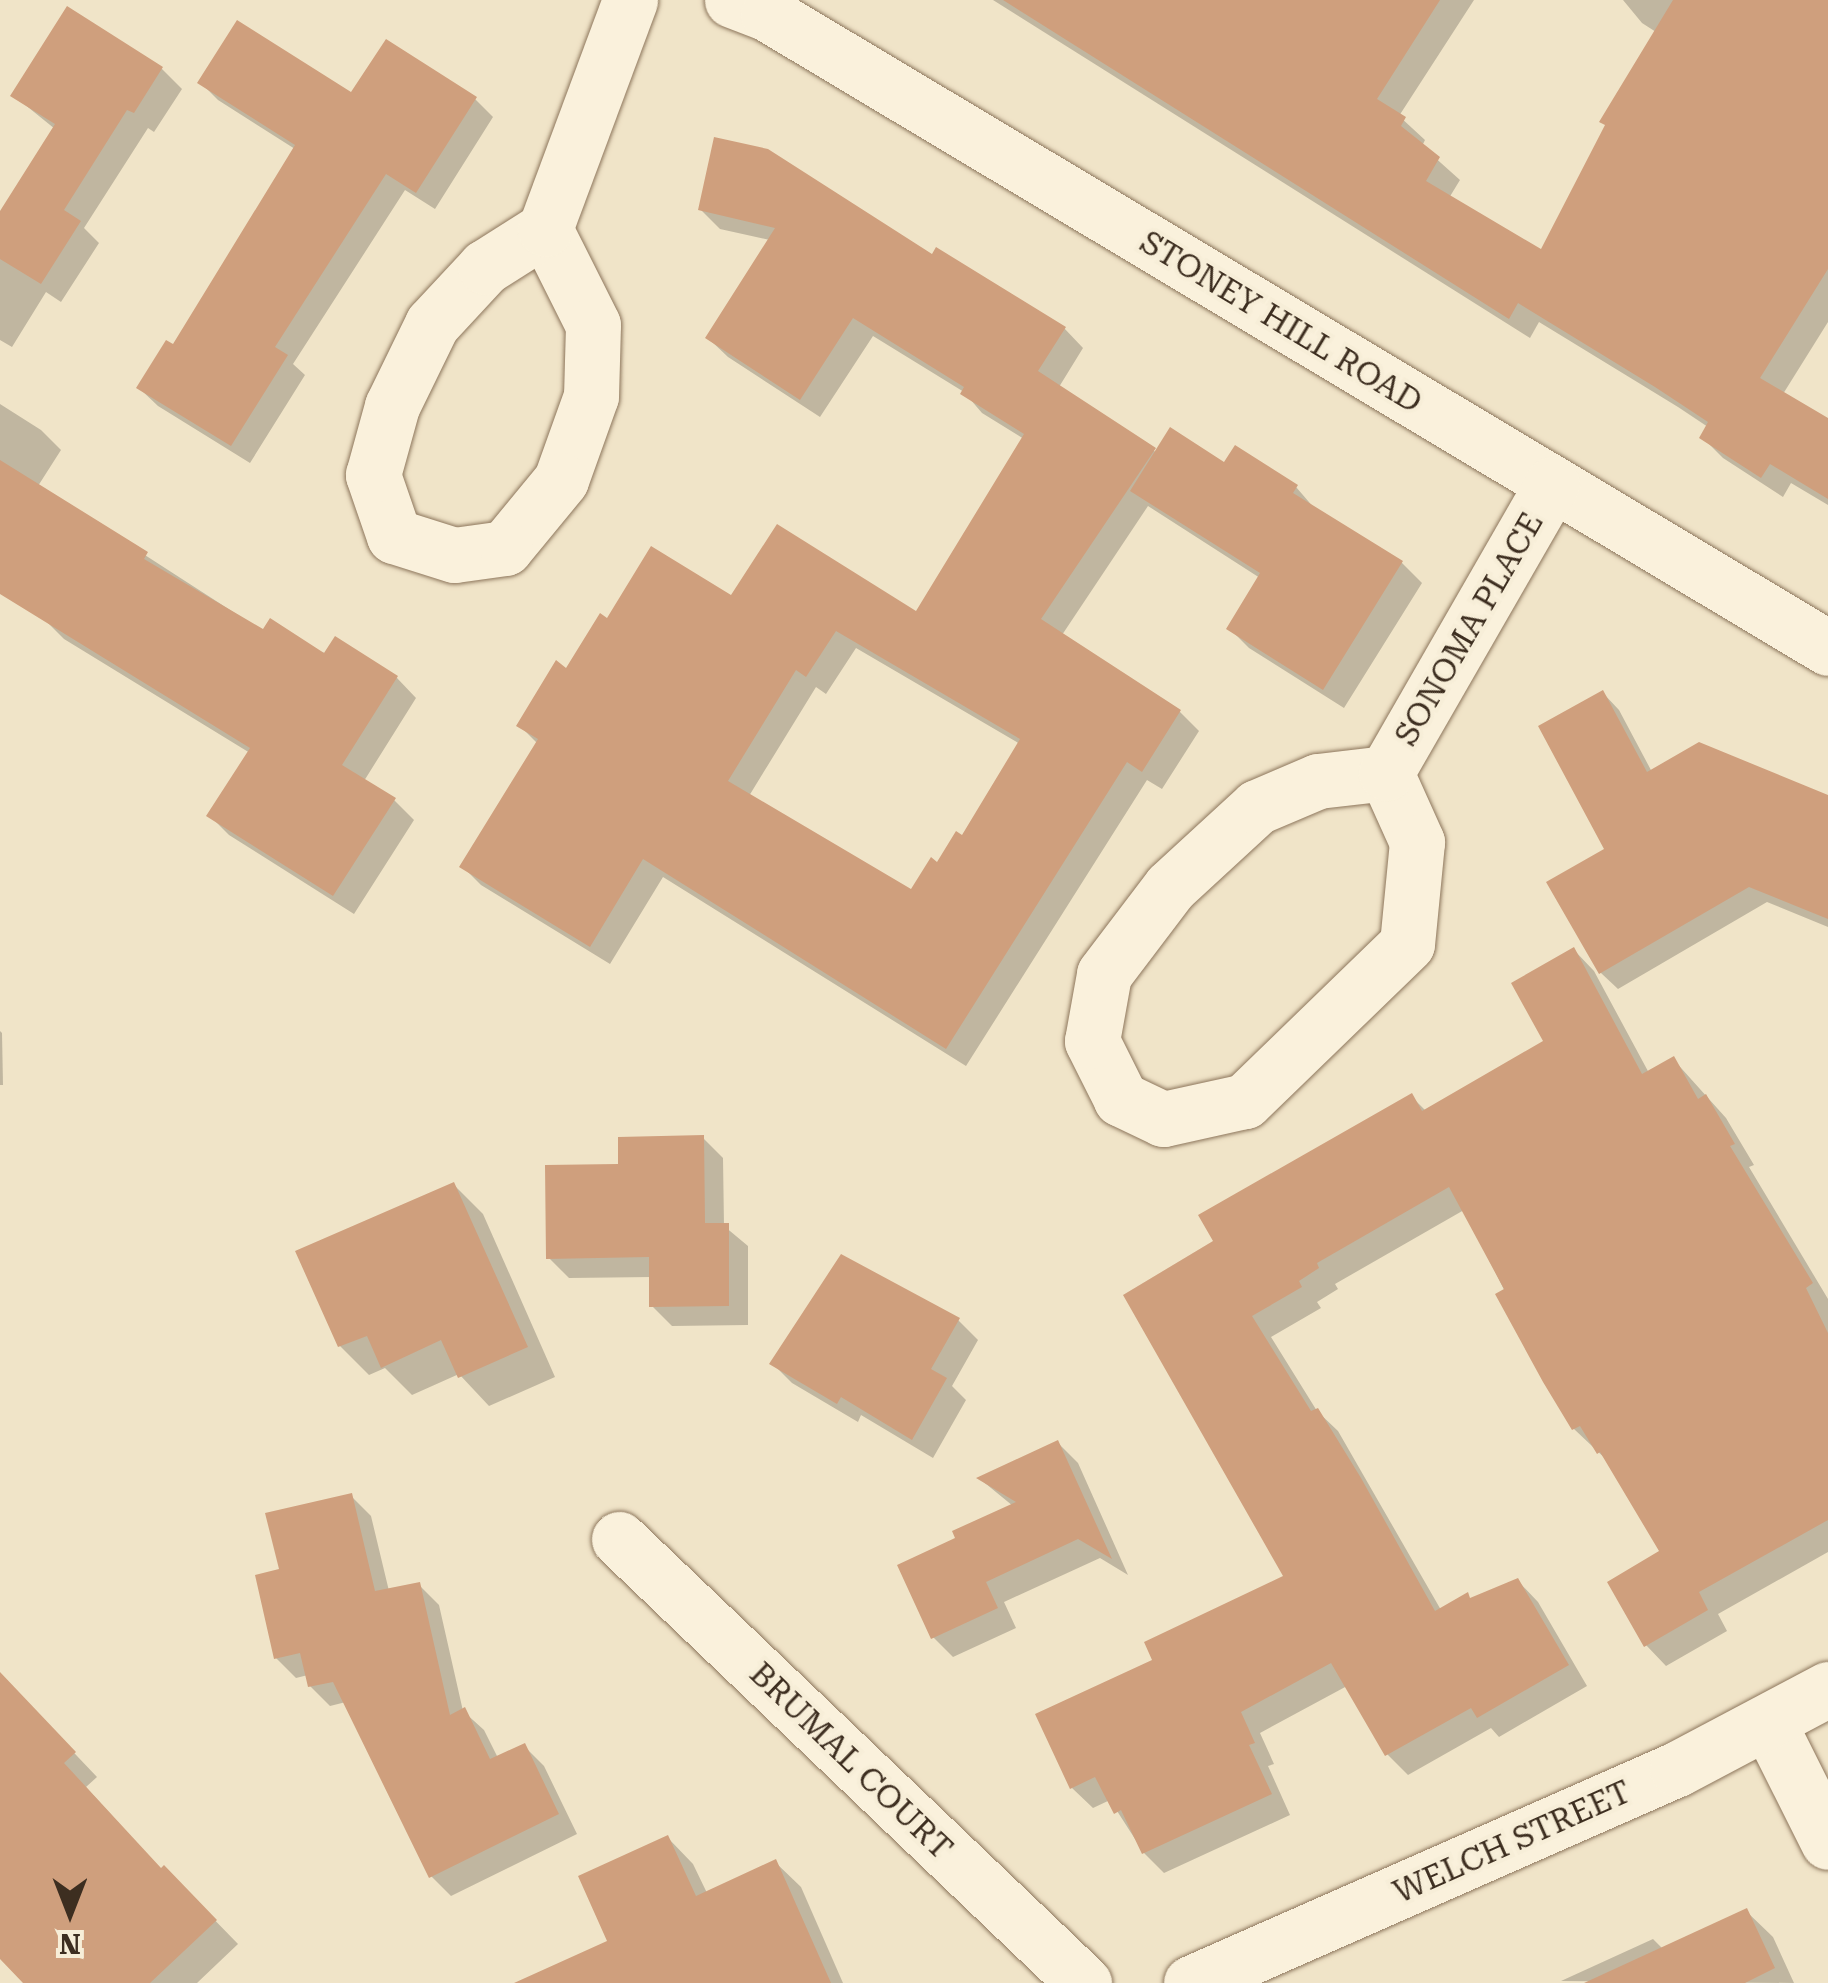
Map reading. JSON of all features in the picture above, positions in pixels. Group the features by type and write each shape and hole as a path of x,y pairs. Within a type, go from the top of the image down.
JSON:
{"street":[{"path":"546,230 593,325 592,396 561,480 505,548 454,555 394,536 373,474 392,406 432,324 485,267 546,230 630,0"},
{"name":"STONEY HILL ROAD","path":"732,0 785,24 1828,648"},
{"name":"SONOMA PLACE","path":"1386,773 1552,484"},
{"name":"SONOMA PLACE","path":"1386,773 1417,842 1407,944 1246,1101 1163,1119 1121,1099 1092,1041 1104,974 1170,887 1257,807 1318,781 1386,773"},
{"name":"BRUMAL COURT","path":"618,1539 1084,1983"},
{"name":"WELCH STREET","path":"1191,1983 1677,1769 1828,1689"},
{"path":"1768,1722 1828,1842"}],"building":[{"path":"1003,0 1440,0 1377,99 1406,117 1401,126 1440,157 1426,181 1541,249 1605,125 1599,122 1673,0 1828,0 1828,269 1760,378 1828,418 1828,499 1770,464 1761,478 1699,438 1708,422 1655,387 1518,303 1509,319"},
{"path":"67,6 163,67 134,113 127,110 64,210 81,221 41,284 0,259 0,211 55,124 10,96"},
{"path":"237,20 351,92 386,39 477,97 416,193 386,174 275,347 288,355 231,446 136,388 166,340 173,344 295,145 197,83"},
{"path":"714,137 768,149 932,254 936,247 1066,327 1038,371 1156,448 1041,619 1181,710 1142,772 1127,762 946,1049 643,859 590,947 459,867 538,739 516,726 556,660 566,668 600,613 607,618 651,546 731,595 777,524 916,611 1024,434 960,394 964,387 853,318 800,400 705,338 775,228 698,210","holes":["836,631 1020,739 962,835 956,831 937,862 931,857 911,889 728,781 796,670 806,677"]},
{"path":"1170,427 1224,462 1235,445 1298,485 1293,493 1403,561 1323,690 1226,629 1260,573 1130,491"},
{"path":"0,460 148,552 144,559 263,629 270,618 324,653 335,636 398,676 342,765 396,798 333,896 206,816 250,748 0,594"},
{"path":"1603,690 1647,772 1699,742 1828,795 1828,919 1749,887 1599,974 1546,882 1604,849 1538,726"},
{"path":"1574,947 1642,1074 1674,1056 1698,1099 1706,1094 1735,1144 1730,1146 1813,1283 1806,1288 1828,1333 1828,1520 1699,1592 1708,1610 1644,1647 1607,1582 1659,1551 1600,1452 1597,1454 1580,1426 1572,1430 1543,1382 1495,1294 1504,1289 1449,1187 1317,1263 1319,1268 1299,1281 1302,1287 1252,1316 1311,1411 1318,1408 1435,1611 1468,1592 1470,1598 1518,1578 1569,1665 1477,1718 1471,1708 1385,1756 1331,1663 1241,1712 1255,1743 1249,1745 1272,1794 1142,1854 1121,1810 1114,1814 1095,1777 1070,1789 1035,1714 1152,1660 1144,1642 1283,1576 1123,1295 1213,1241 1198,1215 1412,1093 1422,1111 1543,1041 1511,983"},
{"path":"704,1135 705,1223 729,1223 729,1306 649,1307 649,1257 546,1259 545,1165 618,1164 618,1137"},
{"path":"454,1182 528,1347 458,1378 441,1340 381,1368 367,1336 338,1347 295,1251"},
{"path":"841,1254 960,1318 931,1369 947,1378 912,1440 841,1397 837,1404 769,1364"},
{"path":"1058,1440 1112,1559 1078,1539 986,1582 998,1608 931,1639 897,1565 955,1538 952,1531 1016,1502 976,1478"},
{"path":"352,1493 375,1591 420,1582 450,1715 465,1707 490,1759 525,1743 559,1814 429,1878 333,1682 308,1687 300,1653 274,1659 255,1575 279,1569 265,1513"},
{"path":"0,1672 76,1752 64,1763 161,1868 164,1865 217,1920 150,1983 23,1983 0,1959"},
{"path":"668,1835 696,1896 776,1859 831,1983 514,1983 607,1941 578,1876"},
{"path":"1747,1908 1775,1968 1745,1983 1584,1983"}]}
